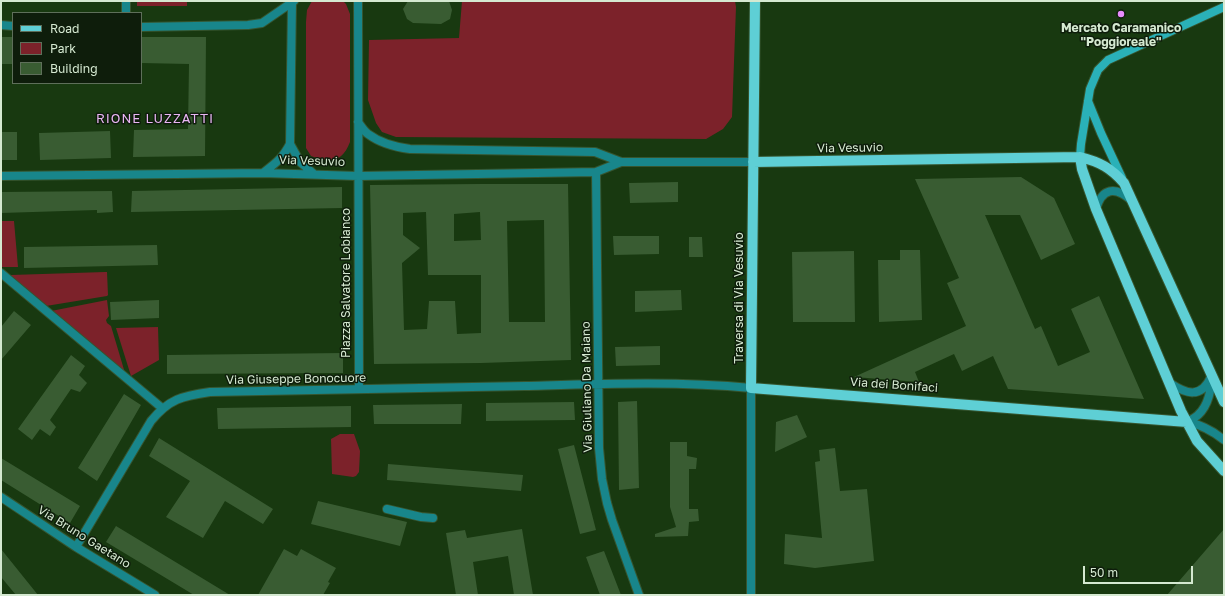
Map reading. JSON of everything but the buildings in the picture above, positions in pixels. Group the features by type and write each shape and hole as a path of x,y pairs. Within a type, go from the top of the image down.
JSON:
{"main road":[{"name":"Traversa di Via Vesuvio","path":"751,388 755,1"},
{"path":"1224,7 1108,60 1098,70 1092,82 1088,100 1080,157 1082,169 1096,209 1181,411 1197,442 1224,471"},
{"path":"1088,100 1101,133 1224,402"},
{"name":"Via Vesuvio","path":"753,162 1080,157 1103,164 1115,173 1124,183"},
{"name":"Via dei Bonifaci","path":"751,388 1187,422"}],"street":[{"path":"126,1 126,12"},
{"name":"Piazza Salvatore Lobianco","path":"358,1 359,389"},
{"path":"358,12 364,1"},
{"path":"142,27 248,25 262,23 292,2"},
{"path":"263,173 278,162 290,144 292,2"},
{"path":"1,25 12,26"},
{"name":"Via Vesuvio","path":"358,122 367,134 381,142 410,149 595,152 621,162 753,162"},
{"path":"290,144 300,162 314,174"},
{"name":"Via Vesuvio","path":"1,176 263,173 358,176 596,172 621,162"},
{"name":"Via Giuliano Da Maiano","path":"596,172 599,448 602,478 612,520 639,595"},
{"path":"1096,209 1103,194 1110,191 1126,195 1132,200"},
{"path":"1,273 162,408"},
{"path":"1170,382 1180,390 1195,392 1203,389 1208,384 1212,376"},
{"path":"1187,422 1198,415 1205,405 1210,394 1212,376"},
{"name":"Via dei Bonifaci","path":"598,384 694,384 751,388"},
{"name":"Via Giuseppe Bonocuore","path":"76,547 151,421 162,408 173,400 179,398 210,392 598,384"},
{"name":"Traversa di Via Vesuvio","path":"750,595 751,388"},
{"path":"1187,422 1207,427 1216,432 1224,440"},
{"name":"Via Bruno Gaetano","path":"1,498 76,547 155,595"},
{"path":"387,509 421,517 433,518"}],"green space":[{"path":"137,1 187,1 187,6 137,6"},
{"path":"312,1 343,1 346,4 350,14 350,142 343,154 335,160 324,160 311,156 306,148 306,22 307,10"},
{"path":"462,1 735,1 732,117 723,129 706,139 396,137 382,132 376,123 368,100 369,40 459,38"},
{"path":"1,221 14,221 18,267 1,267"},
{"path":"107,272 107,296 46,306 10,276 11,275"},
{"path":"107,300 109,316 106,320 111,326 125,373 51,311"},
{"path":"158,327 159,360 131,376 116,328"},
{"path":"340,434 354,434 360,451 359,472 356,476 353,477 332,474 331,439"}],"place":[{"name":"Mercato Caramanico \"Poggioreale\"","path":"1121,14"}],"district":[{"name":"RIONE LUZZATTI","path":"155,119"}]}
